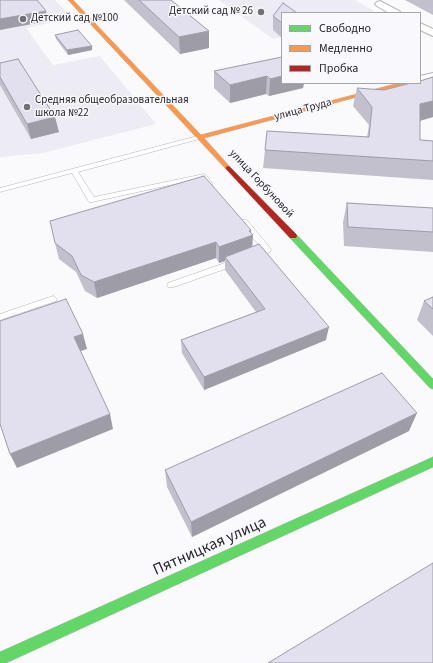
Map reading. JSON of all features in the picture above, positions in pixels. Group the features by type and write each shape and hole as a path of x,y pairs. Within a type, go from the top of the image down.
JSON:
{"street":[{"name":"улица Горбуновой","path":"70,0 201,137 433,385"},
{"path":"380,4 394,12"},
{"path":"421,26 433,32"},
{"path":"421,79 433,76"},
{"name":"улица Труда","path":"201,137 402,84"},
{"name":"Пятницкая улица","path":"0,659 433,462"}],"lane":[{"path":"0,190 201,137"},
{"path":"74,171 92,200 204,176 214,188"},
{"path":"171,286 267,250 238,216"},
{"path":"0,316 53,300"}],"shaded area":[{"path":"20,0 55,0 72,18 26,28 53,65 100,56 156,124 43,153 0,157 0,4"},
{"path":"219,0 355,0 375,12 281,12 281,37 273,39"}],"building":[{"path":"0,0 37,0 46,11 0,19"},
{"path":"139,0 171,0 209,31 179,37"},
{"path":"283,3 296,12 281,12 281,22 273,16"},
{"path":"78,30 92,46 67,50 55,35"},
{"path":"281,57 281,76 270,79 267,76 230,85 214,71"},
{"path":"18,59 55,117 27,124 0,77 0,63"},
{"path":"433,77 433,101 420,104 420,140 433,141 433,161 265,150 267,131 369,137 372,107 357,88 384,90 407,84 421,84 421,81"},
{"path":"204,176 251,230 249,231 253,235 219,247 216,242 94,282 81,275 72,256 55,243 50,221"},
{"path":"347,203 433,208 433,232 348,227"},
{"path":"259,244 329,327 204,377 181,340 265,309 225,257"},
{"path":"433,297 433,309 424,301"},
{"path":"66,299 83,334 74,337 110,414 10,454 0,424 0,321"},
{"path":"382,373 417,413 191,522 165,470"},
{"path":"433,563 433,663 268,663"}],"traffic: fast":[{"path":"293,236 433,385"},
{"path":"0,659 433,462"}],"traffic: slow":[{"path":"70,0 228,168"},
{"path":"201,137 402,84"}],"traffic: jam":[{"path":"228,168 293,236"}],"place":[{"name":"Детский сад № 26","path":"261,12"},
{"name":"Детский сад №100","path":"23,19"},
{"name":"Средняя общеобразовательная школа №22","path":"27,107"}]}
